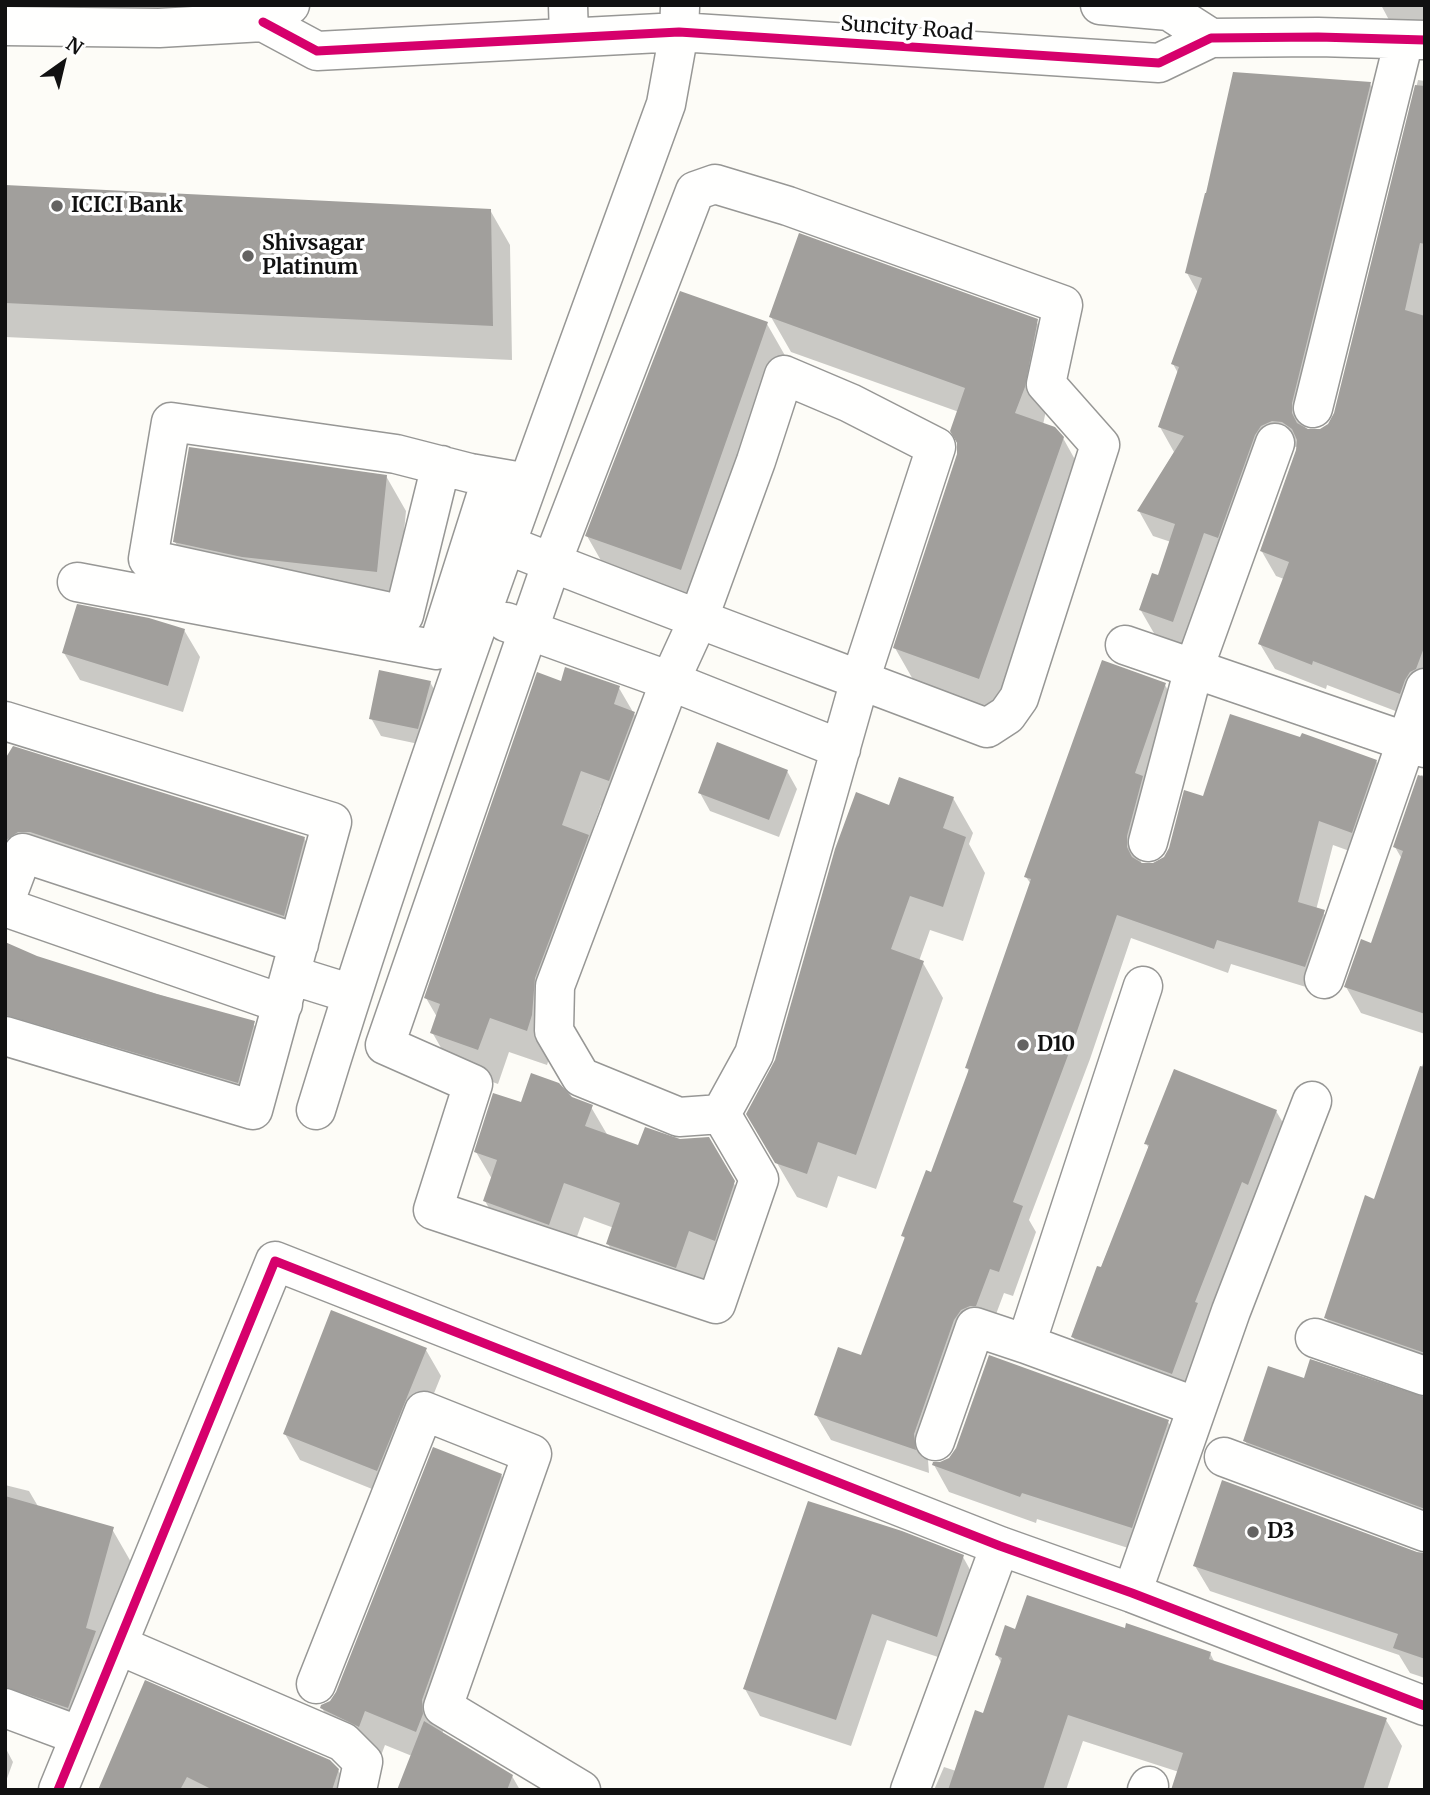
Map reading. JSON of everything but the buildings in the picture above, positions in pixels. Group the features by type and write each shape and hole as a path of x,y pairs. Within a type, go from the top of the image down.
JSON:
{"street":[{"path":"1100,5 1169,11 1212,38"},
{"name":"Suncity Road","path":"5,26 277,14 317,51 569,21 679,19 1159,63 1212,38 1325,21 1414,40"},
{"path":"77,582 437,650 666,104 679,19"},
{"path":"1312,408 1414,40"},
{"path":"507,545 552,562 698,620 987,728 1007,715 1019,698 1100,446 1046,384 1063,305 788,206 715,184 695,191 552,562 385,1045 472,1084 433,1210 716,1304 759,1179 721,1114"},
{"path":"784,375 850,403 936,447 860,680 754,1054 721,1114 679,1117 581,1077 554,1031 555,986 670,681 698,620 784,375"},
{"path":"441,465 404,615 148,559 171,422 396,454 510,480"},
{"path":"1149,842 1194,668 1275,443"},
{"path":"316,1110 352,994 507,545 510,480"},
{"path":"482,613 670,681 841,749"},
{"path":"1125,645 1416,745"},
{"path":"1324,979 1416,745 1425,688"},
{"path":"5,721 332,822 253,1110 5,1036"},
{"path":"5,901 23,853 291,974"},
{"path":"5,907 291,974 352,994"},
{"path":"1026,1344 1143,986"},
{"path":"1132,1593 1197,1407 1312,1101"},
{"path":"58,1790 275,1261 1000,1546 1132,1593 1425,1706"},
{"path":"935,1441 975,1326 1197,1407"},
{"path":"1315,1338 1425,1376"},
{"path":"316,1684 424,1411 508,1444 532,1454 443,1707 580,1790"},
{"path":"1224,1457 1425,1532"},
{"path":"910,1790 1000,1546"},
{"path":"118,1645 343,1742 363,1762 357,1790"},
{"path":"5,1708 80,1736"}],"cycle path":[{"path":"263,22 317,51 679,32 1159,63 1211,38 1425,40"},
{"path":"58,1790 275,1261 1000,1546 1132,1593 1425,1706"}],"place":[{"name":"ICICI Bank","path":"57,206"},
{"name":"Shivsagar Platinum","path":"248,256"},
{"name":"D10","path":"1023,1045"},
{"name":"D3","path":"1253,1532"}]}
